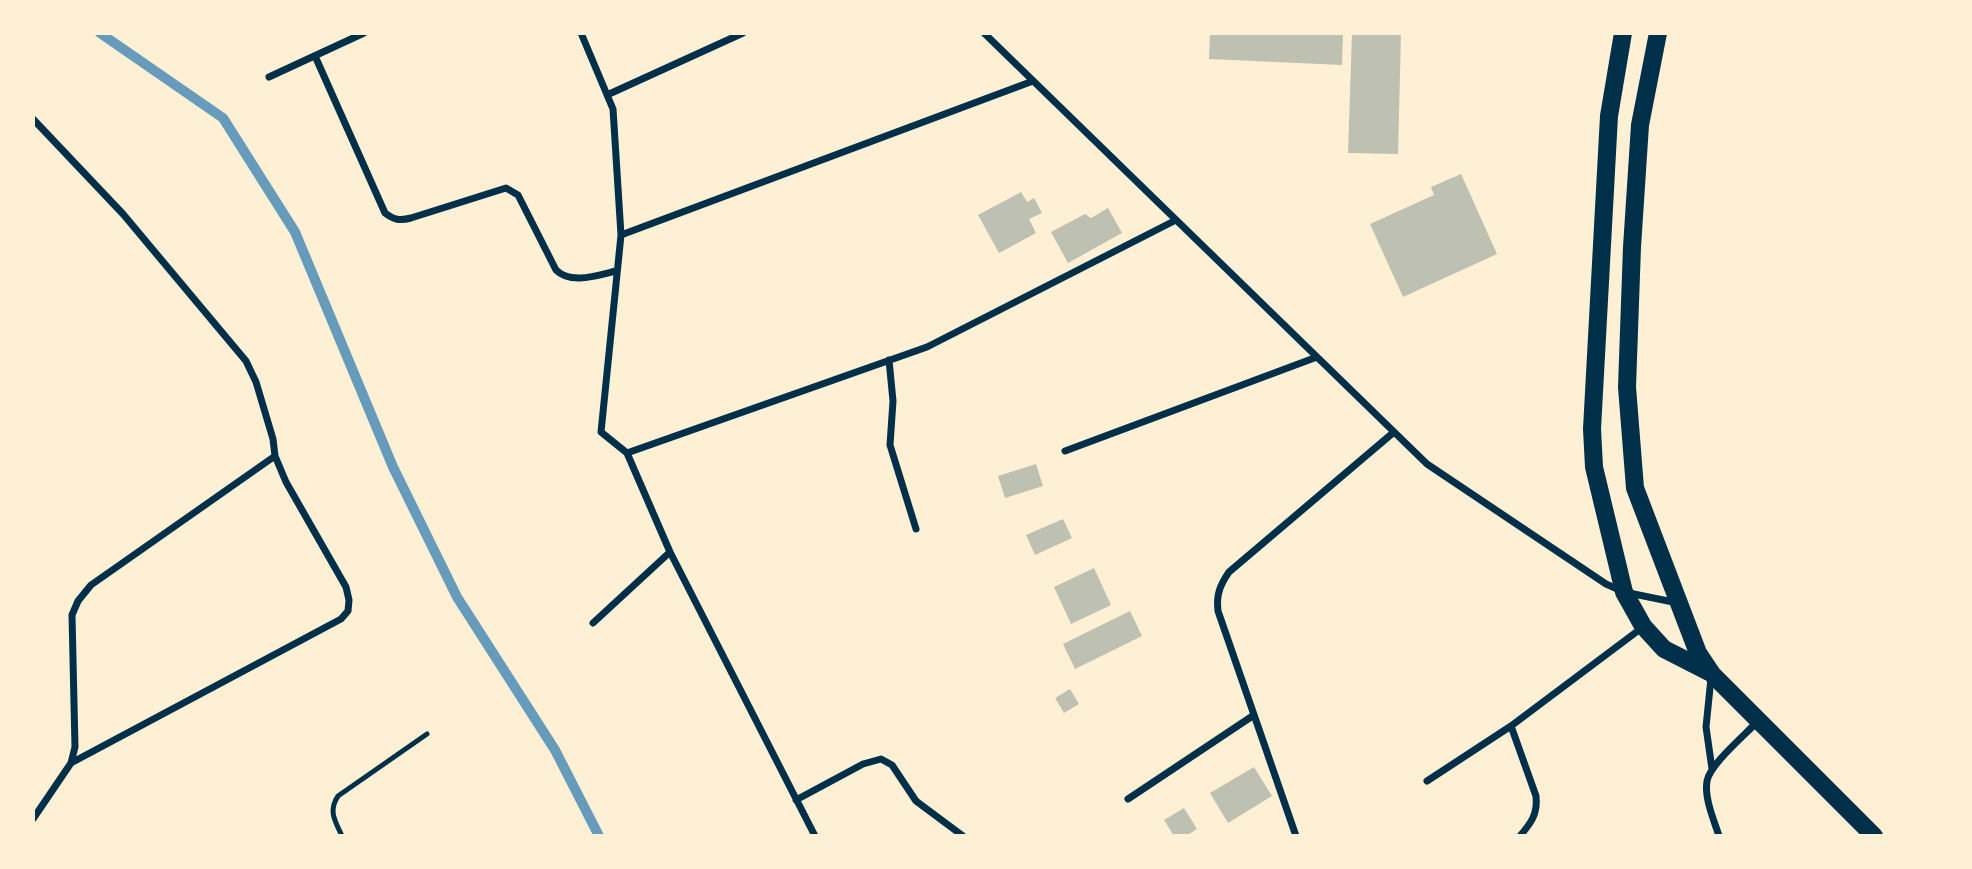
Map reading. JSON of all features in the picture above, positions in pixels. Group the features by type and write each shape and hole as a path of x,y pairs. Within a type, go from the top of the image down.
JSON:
{"main road":[{"path":"1623,33 1609,116 1592,440 1594,467 1624,592 1643,626 1664,649 1712,674"},
{"path":"1658,33 1640,125 1632,247 1627,387 1634,488 1698,653 1712,674 1874,836"}],"street":[{"path":"269,77 364,33"},
{"path":"581,33 613,109 621,235 601,432 627,453 670,552 815,836"},
{"path":"607,95 743,33"},
{"path":"984,33 1427,464 1606,584 1624,592 1679,603"},
{"path":"315,56 384,213 392,219 411,218 506,188 518,195 556,270 562,276 578,278 617,271"},
{"path":"621,235 1033,81"},
{"path":"33,119 123,215 246,361 256,382 273,439 275,456 286,482 346,587 349,600 348,611 341,619 71,763"},
{"path":"627,453 927,347 1176,220"},
{"path":"1065,451 1317,357"},
{"path":"889,360 894,401 890,445 916,529"},
{"path":"1296,836 1216,599 1220,585 1229,572 1394,432"},
{"path":"33,819 71,763 75,747 72,615 78,601 91,584 275,456"},
{"path":"593,624 670,552"},
{"path":"1427,781 1511,726 1643,626"},
{"path":"1712,674 1706,727 1712,769"},
{"path":"1128,799 1254,715"},
{"path":"1719,836 1711,813 1707,779 1712,769 1758,721"},
{"path":"1511,726 1536,796 1537,808 1533,821 1520,836"},
{"path":"796,800 863,764 881,759 892,765 916,801 964,836"}],"lane":[{"path":"342,836 332,816 332,805 338,796 427,734"}],"building":[{"path":"1210,33 1343,33 1342,65 1209,59"},
{"path":"1352,33 1401,33 1398,154 1348,153"},
{"path":"1461,174 1497,254 1403,297 1370,224 1434,195 1431,187"},
{"path":"1021,192 1027,202 1034,198 1042,213 1029,219 1036,233 999,253 978,215"},
{"path":"1108,208 1122,233 1068,263 1051,232 1085,214 1091,218"},
{"path":"1036,464 1043,486 1005,498 998,476"},
{"path":"1063,519 1072,538 1035,555 1026,535"},
{"path":"1094,568 1111,605 1071,624 1054,587"},
{"path":"1130,611 1142,636 1075,669 1063,644"},
{"path":"1070,689 1079,704 1064,713 1055,698"},
{"path":"1254,767 1272,796 1228,823 1210,793"},
{"path":"1184,808 1197,829 1186,836 1174,836 1164,820"}],"waterway":[{"path":"100,33 223,118 295,232 393,467 457,597 555,750 599,836"}]}
